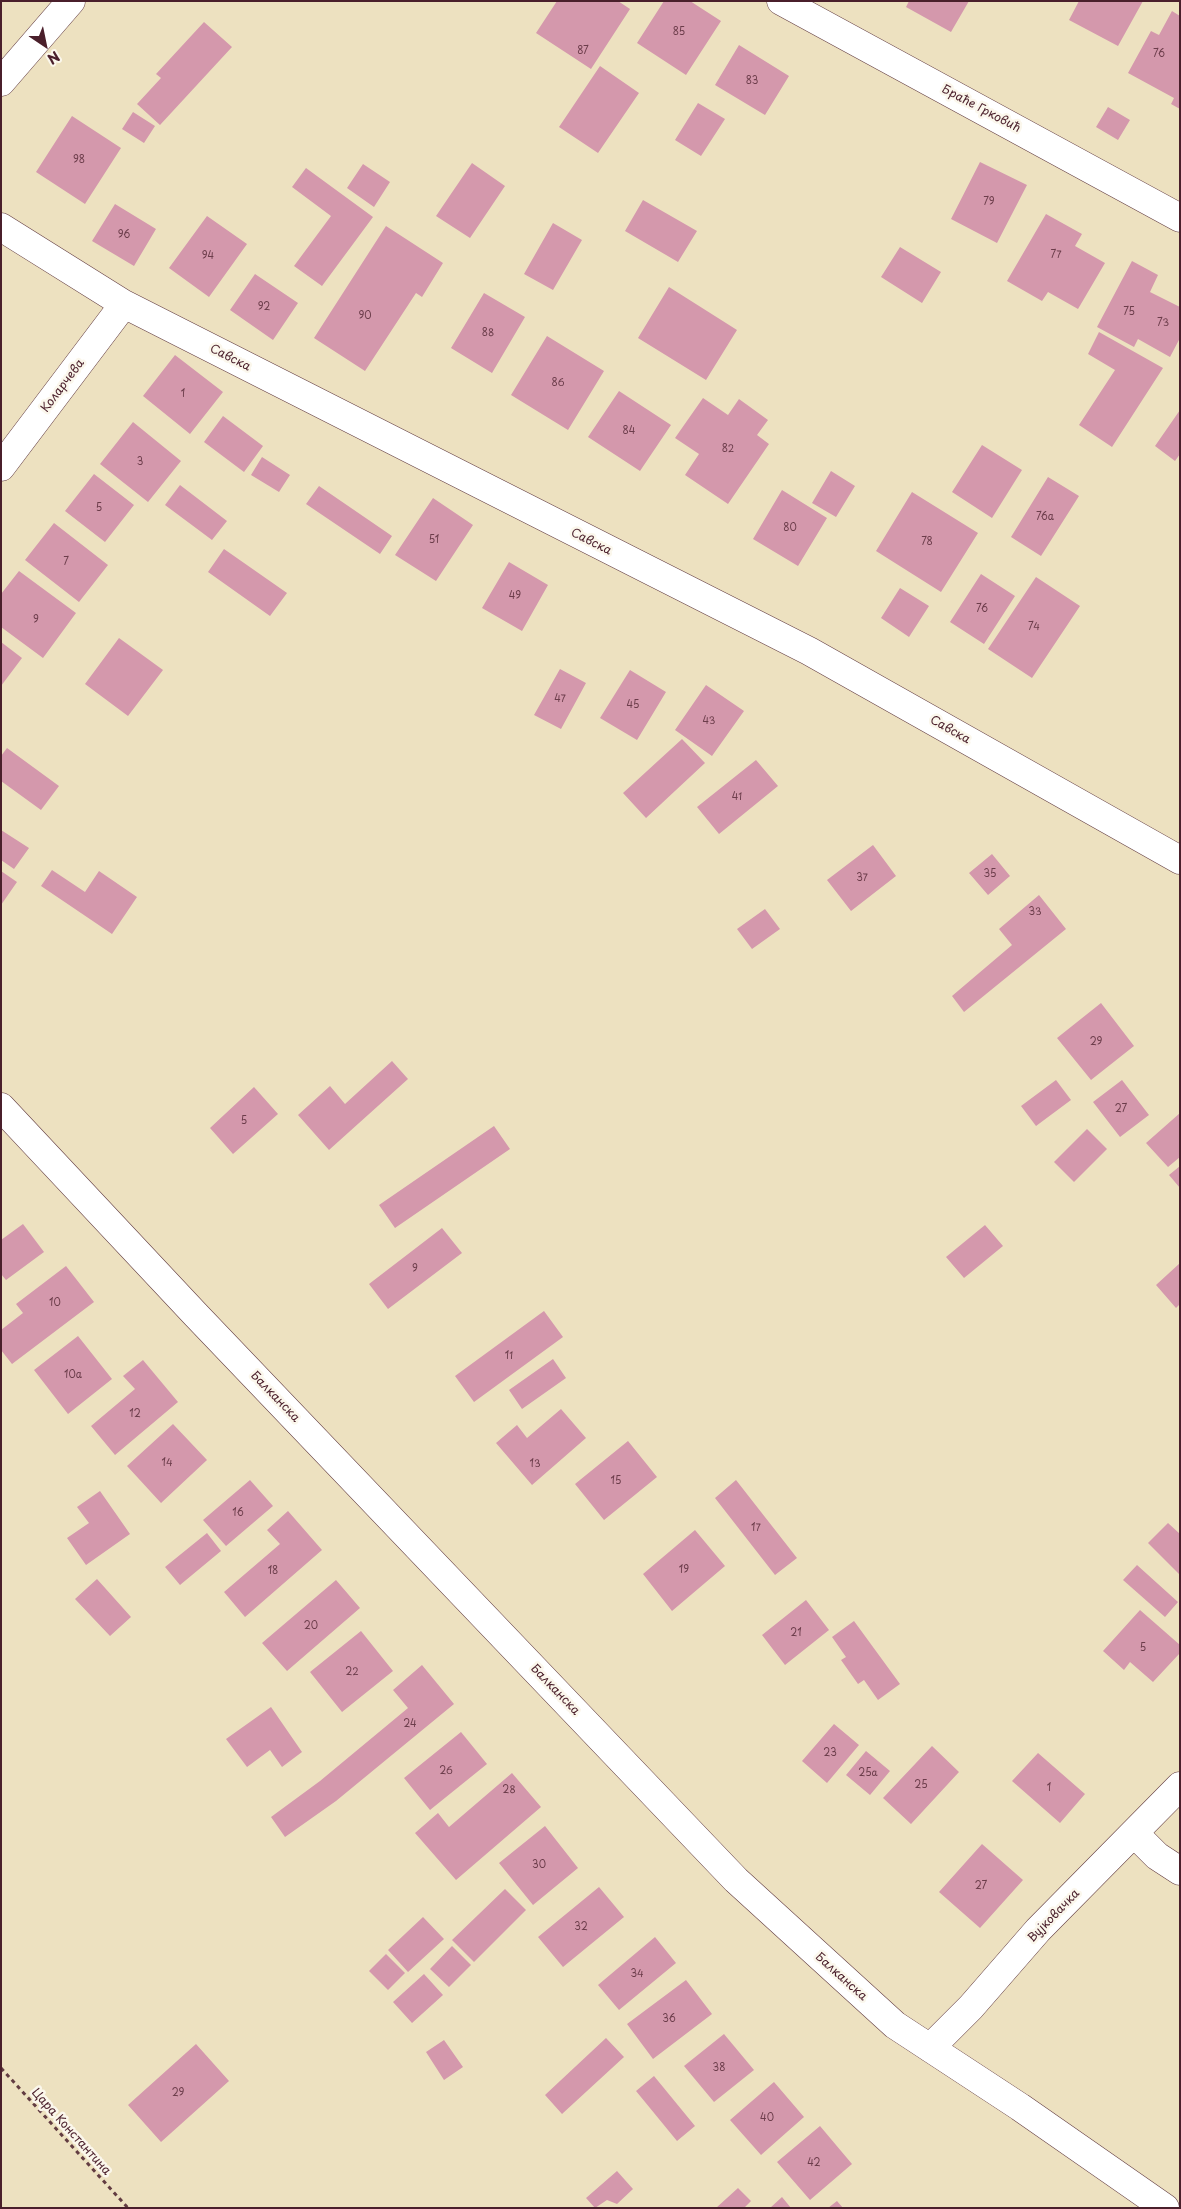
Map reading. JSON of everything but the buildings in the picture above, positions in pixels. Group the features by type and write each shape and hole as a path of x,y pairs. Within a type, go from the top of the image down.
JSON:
{"street":[{"path":"1,82 71,1"},
{"name":"Браће Грковић","path":"781,1 1180,218"},
{"name":"Савска","path":"1,226 124,304 810,650 1180,860"},
{"name":"Коларчева","path":"1,467 124,304"},
{"name":"Балканска","path":"1,1107 203,1322 736,1880 894,2025 1165,2208"},
{"name":"Вујковачка","path":"930,2048 971,2007 1038,1930 1180,1786"},
{"path":"1134,1833 1157,1856 1180,1871"}],"path":[{"name":"Цара Константина","path":"1,2068 128,2208"}]}
